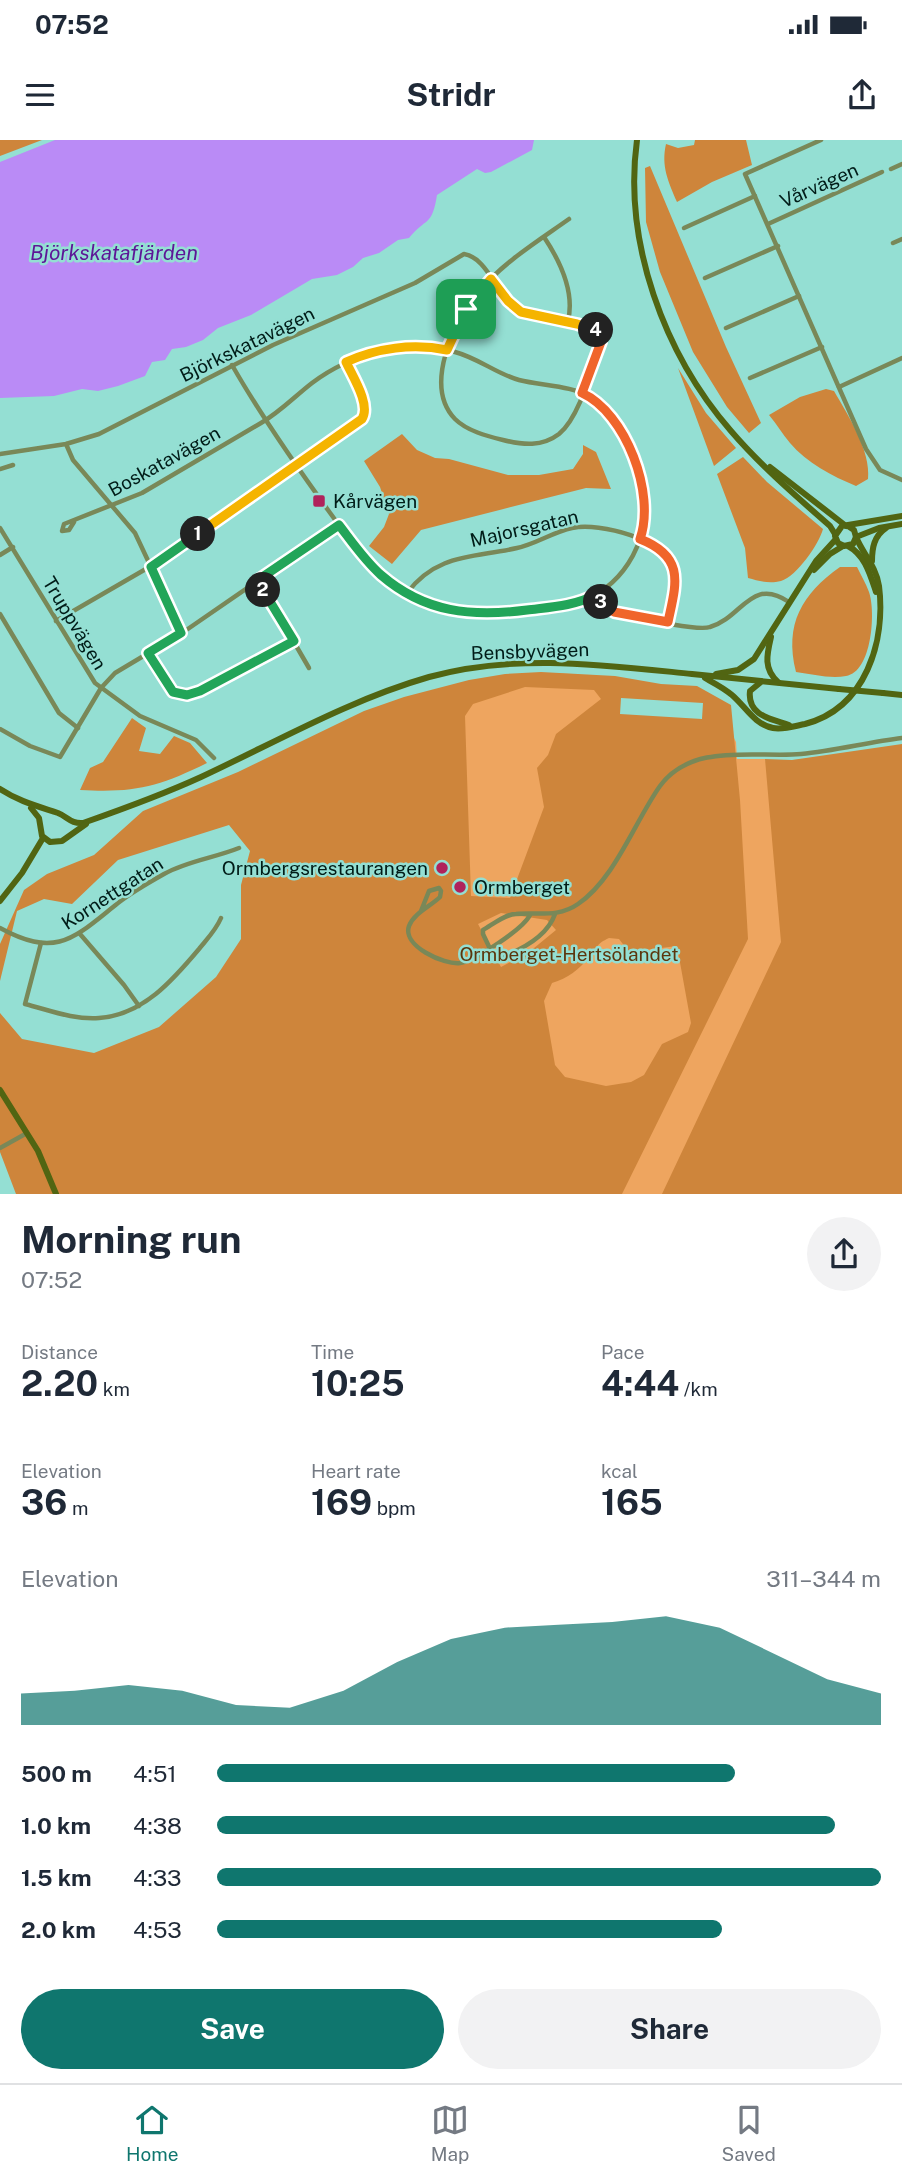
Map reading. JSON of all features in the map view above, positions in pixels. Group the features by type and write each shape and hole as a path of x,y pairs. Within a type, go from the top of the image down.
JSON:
{"main road":[{"path":"637,140 634,181 640,246 653,291 676,346 701,390 730,430 830,526 836,537 856,551 863,559 879,596"},
{"path":"750,451 854,530 873,565"},
{"path":"693,674 728,673 743,667 759,653 819,556 836,537 839,528 902,516"},
{"path":"810,573 830,554 854,542 856,537 902,524"},
{"path":"693,674 725,689 761,723 780,729 808,723 828,714 849,696 864,678 876,650 880,633 879,588 872,550 877,537 891,526"},
{"path":"773,631 767,662 769,673 779,683"},
{"name":"Bensbyvägen","path":"66,819 80,824 102,816 199,778 342,709 430,677 462,669 502,664 568,662 902,695"},
{"path":"764,681 750,691 754,708 766,719 791,726"},
{"path":"0,789 37,813 43,838 22,873 0,901"},
{"path":"21,801 57,813 66,819 69,830 64,839 55,843 43,838"},
{"path":"40,826 47,815 57,813"},
{"name":"Bensbyvägen","path":"64,839 102,816"},
{"path":"0,1090 44,1164 56,1194"}],"street":[{"name":"Vårvägen","path":"821,140 745,174 873,461 880,470 902,480"},
{"path":"891,169 902,164"},
{"name":"Vårvägen","path":"768,224 882,172"},
{"name":"Vårvägen","path":"684,228 755,195"},
{"path":"233,365 265,421 339,525 376,570 407,593 429,604 484,615 567,605 595,595 623,570 640,539 646,506 640,474 607,410 582,393 570,421 561,433 548,440 521,444 469,429 447,409 442,392 442,372 447,350 466,309 491,279 569,219"},
{"path":"544,237 555,253 571,297 568,321"},
{"path":"893,243 902,239"},
{"path":"705,278 778,246"},
{"name":"Björkskatavägen","path":"0,454 66,444 110,428 292,336 415,283 461,254 472,256 508,301 521,312 568,321 597,331 601,342 582,393"},
{"path":"726,328 799,296"},
{"path":"750,378 822,347"},
{"name":"Boskatavägen","path":"74,522 168,479 265,421 312,383 346,362 365,355 396,348 447,350 470,357 515,379 582,393"},
{"path":"839,387 902,358"},
{"path":"56,621 151,567 365,416 365,407 346,362"},
{"path":"66,444 73,460 135,533 181,633"},
{"path":"0,469 13,465"},
{"path":"0,729 30,746 60,757 101,688 121,668 181,633 339,525"},
{"name":"Majorsgatan","path":"407,593 426,573 447,561 525,546 572,528 592,527 640,539 662,550 674,567 676,582 668,622"},
{"name":"Truppvägen","path":"0,528 89,676 140,716 193,738 214,758"},
{"path":"0,555 13,547"},
{"path":"258,580 309,668"},
{"path":"595,595 603,605 614,612 699,629 711,627 764,593 776,594 789,602"},
{"path":"0,614 59,713 78,728"},
{"path":"148,653 173,692 187,695 200,691 294,641"},
{"path":"555,914 546,930 516,951 498,958 494,957 488,947 483,930 511,915 555,914 576,906 593,890 632,837 660,786 668,777 683,768 703,760 737,753 802,754 902,738"},
{"name":"Kornettgatan","path":"0,928 25,940 60,942 80,934 124,899 165,873 239,848"},
{"path":"421,911 429,891 435,887 440,890 439,898 410,923 408,933 414,945 428,954 458,963 469,960 522,927 530,915"},
{"path":"41,943 25,1004 89,1018 117,1015 139,1006 182,970 221,918"},
{"path":"80,934 139,1006"},
{"path":"0,1148 27,1133"}],"green space":[{"path":"0,140 42,140 0,156"},
{"path":"695,140 746,140 752,165 712,182 677,202 665,166 666,144 678,148 694,145"},
{"path":"650,166 761,423 749,433 727,407 693,352 660,272 646,222 645,168"},
{"path":"678,368 706,413 736,448 714,466"},
{"path":"826,389 834,391 846,411 866,457 868,479 856,486 804,457 769,415 800,397"},
{"path":"402,434 417,450 435,458 449,459 508,475 539,475 573,469 583,454 583,445 596,452 611,489 586,488 421,530 392,564 369,546 384,527 389,514 380,487 364,461"},
{"path":"743,457 767,482 823,529 806,559 794,573 781,581 768,582 748,578 745,548 717,474"},
{"path":"840,567 857,567 869,592 872,626 867,653 855,672 846,676 827,677 796,672 792,639 799,612 815,588"},
{"name":"Ormberget-Hertsölandet","path":"541,672 615,676 661,684 697,686 731,705 748,939 622,1194 16,1194 0,1152 0,1013 22,1039 94,1053 159,1027 216,977 241,939 241,885 250,851 229,825 118,860 72,904 44,899 17,911 0,981 0,944 24,890 47,874 94,855 143,811 238,772 364,711 404,697 469,680","holes":["525,687 594,690 601,699 556,734 548,755 537,768 544,807 510,898 471,896 465,716 473,704","621,698 703,703 702,719 620,714","501,913 547,920 556,930 528,953 501,967 478,924","609,938 619,939 629,952 677,946 691,1023 688,1032 662,1044 644,1075 631,1082 606,1086 565,1077 555,1065 544,1001 552,983 577,970 599,944"]},
{"name":"Ormberget-Hertsölandet","path":"551,673 572,674 610,682 610,718 732,734 736,742 737,759 765,759 766,762 834,757 818,1194 371,1194 390,704 497,678"},
{"path":"132,718 146,728 139,751 160,754 174,736 190,743 207,763 146,787 80,790 90,768 103,762"},
{"path":"902,744 902,1194 662,1194 781,942 765,759 792,760"}],"water":[{"name":"Björkskatafjärden","path":"55,140 534,140 532,150 491,172 485,173 477,169 437,195 428,221 409,238 398,240 337,275 312,279 251,315 218,328 203,340 172,349 165,360 152,362 145,376 98,391 82,389 54,396 0,398 0,162"}],"place":[{"name":"Kårvägen","path":"319,501"},
{"name":"Ormbergsrestaurangen","path":"442,868"},
{"name":"Ormberget","path":"460,887"}],"route":[{"path":"491,279 508,301 521,312 577,324 594,329 600,335 601,342 582,393 607,410 636,463 646,506 640,539 662,550 669,558 676,576 668,622 614,612 603,605 595,595 567,605 502,614 461,613 445,609 407,593 382,576 339,525 258,580 294,641 200,691 187,695 173,692 148,653 181,633 151,567 365,416 365,407 346,362 396,348 447,350 466,309 491,279"}]}
